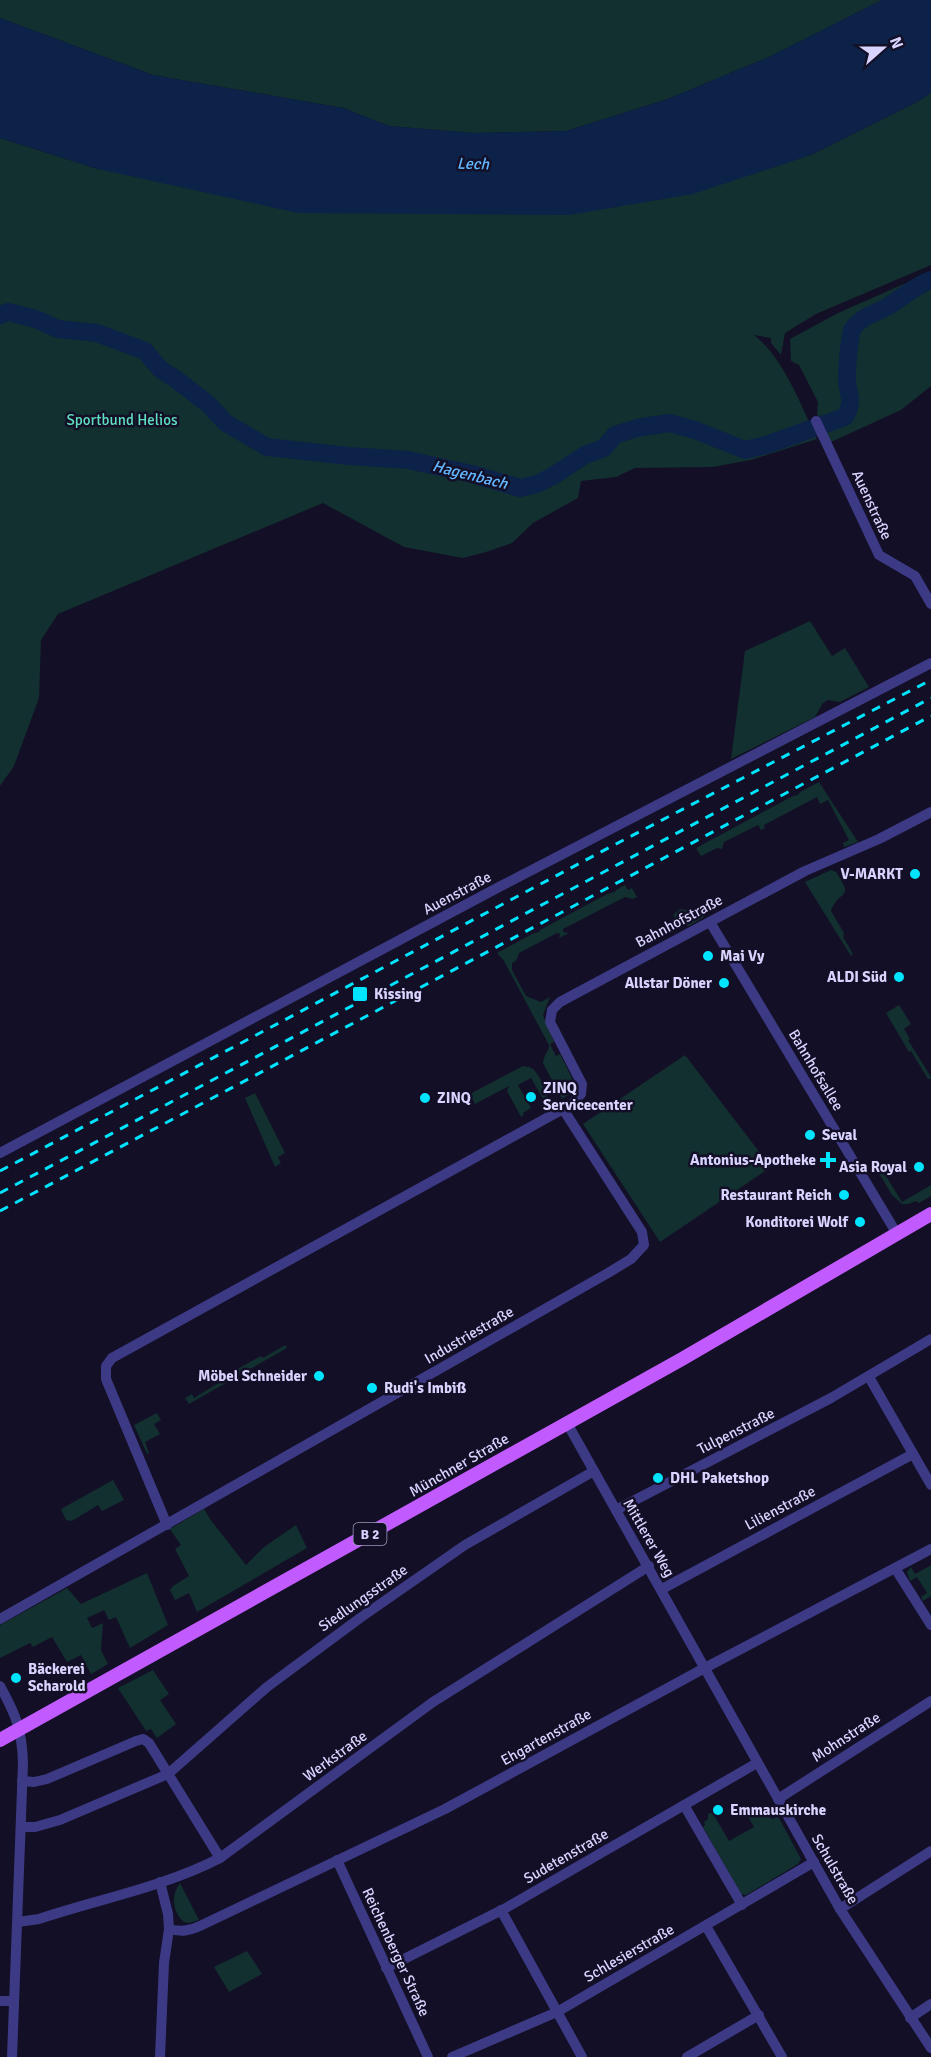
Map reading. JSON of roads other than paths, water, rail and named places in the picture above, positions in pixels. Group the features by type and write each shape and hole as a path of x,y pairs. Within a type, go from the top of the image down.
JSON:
{"main road":[{"name":"Münchner Straße","path":"0,1740 699,1349 931,1214"}],"street":[{"name":"Auenstraße","path":"816,422 879,555 915,576 931,604"},
{"name":"Auenstraße","path":"0,1153 499,887 931,663"},
{"name":"Bahnhofstraße","path":"562,1109 578,1099 582,1084 550,1022 552,1010 560,1002 805,871 879,839 931,813"},
{"name":"Bahnhofsallee","path":"710,922 897,1234"},
{"path":"167,1525 106,1379 106,1366 112,1358 562,1109"},
{"name":"Industriestraße","path":"0,1619 608,1273 638,1253 644,1245 642,1232 562,1109"},
{"name":"Tulpenstraße","path":"616,1510 868,1377 931,1339"},
{"path":"868,1377 931,1485"},
{"name":"Mittlerer Weg","path":"567,1423 705,1668"},
{"name":"Lilienstraße","path":"662,1589 913,1454"},
{"name":"Siedlungsstraße","path":"21,1827 35,1827 60,1820 168,1774 267,1687 353,1623 465,1545 594,1471"},
{"name":"Ehgartenstraße","path":"169,1929 190,1930 445,1809 931,1549"},
{"name":"Werkstraße","path":"18,1922 39,1919 160,1882 220,1858 433,1702 649,1566"},
{"path":"895,1568 931,1624"},
{"name":"Schulstraße","path":"705,1668 840,1909 931,2048"},
{"path":"0,1686 20,1729 23,1763 12,2057"},
{"name":"Mohnstraße","path":"778,1799 931,1701"},
{"path":"22,1781 34,1782 47,1779 143,1739 149,1743 220,1858"},
{"name":"Sudetenstraße","path":"386,1968 503,1910 757,1763"},
{"path":"684,1805 742,1905"},
{"path":"840,1909 931,1851"},
{"name":"Reichenberger Straße","path":"337,1860 428,2057"},
{"name":"Schlesierstraße","path":"452,2057 557,2012 814,1862"},
{"path":"160,1882 168,1914 169,1929 164,1963 160,2057"},
{"path":"498,1899 582,2057"},
{"path":"706,1926 782,2057"},
{"path":"0,2001 14,2001"},
{"path":"910,2018 931,2004"},
{"path":"687,2057 759,2015"}],"water":[{"name":"Lech","path":"882,0 931,0 931,93 811,155 693,194 569,215 298,213 98,169 0,138 0,18 153,75 343,108 389,126 473,133 566,131 668,99 769,57"}],"waterway":[{"name":"Hagenbach","path":"0,315 8,312 36,319 58,329 97,333 145,351 161,370 208,404 226,423 267,447 408,460 472,474 520,488 537,484 553,476 585,455 604,448 615,435 637,428 669,423 695,430 745,450 766,445 845,417 850,403 847,377 852,330 863,319 931,280"}],"railway":[{"path":"0,1171 616,844 931,680"},
{"path":"0,1193 931,698"},
{"path":"0,1211 931,716"}],"place":[{"name":"V-MARKT","path":"915,874"},
{"name":"Mai Vy","path":"708,956"},
{"name":"ALDI Süd","path":"899,977"},
{"name":"Allstar Döner","path":"724,983"},
{"name":"Kissing","path":"360,994"},
{"name":"ZINQ Servicecenter","path":"531,1097"},
{"name":"ZINQ","path":"425,1098"},
{"name":"Seval","path":"810,1135"},
{"name":"Antonius-Apotheke","path":"828,1160"},
{"name":"Asia Royal","path":"919,1167"},
{"name":"Restaurant Reich","path":"844,1195"},
{"name":"Konditorei Wolf","path":"860,1222"},
{"name":"Möbel Schneider","path":"319,1376"},
{"name":"Rudi's Imbiß","path":"372,1388"},
{"name":"DHL Paketshop","path":"658,1478"},
{"name":"Bäckerei Scharold","path":"16,1678"},
{"name":"Emmauskirche","path":"718,1810"}],"park label":[{"name":"Sportbund Helios","path":"122,420"}]}
